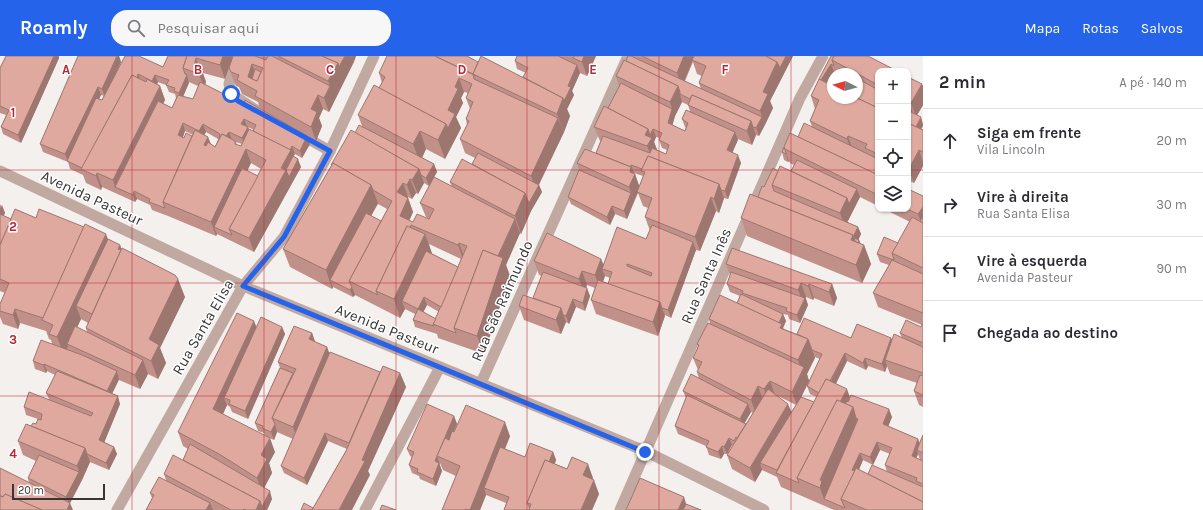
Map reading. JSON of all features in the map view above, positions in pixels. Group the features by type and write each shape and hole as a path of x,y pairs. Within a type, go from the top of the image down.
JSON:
{"street":[{"path":"237,56 229,84 231,94 238,101 264,115"},
{"name":"Rua Santa Elisa","path":"117,510 243,286 284,237 330,151 374,56"},
{"name":"Rua São Raimundo","path":"481,383 628,56"},
{"name":"Rua Santa Inês","path":"620,510 800,98 823,56"},
{"path":"284,126 330,151"},
{"name":"Avenida Pasteur","path":"0,171 243,286 645,452 764,510"},
{"path":"365,510 440,367"}],"building":[{"path":"6,56 54,56 18,135 1,127 9,110 0,106 0,68"},
{"path":"78,56 117,56 102,89 98,87 65,154 40,144"},
{"path":"125,56 139,56 163,67 168,56 187,56 183,68 185,74 187,75 179,93 174,91 175,88 166,85 169,80 155,75 152,81 138,74 137,78 132,75 82,168 67,161 96,98 102,100"},
{"path":"187,56 223,56 220,65 196,58 194,66 201,68 199,74 183,68"},
{"path":"233,56 255,56 266,60 268,56 272,56 330,86 324,98 318,95 311,109 317,112 311,127 255,96 257,91 237,80 239,75 231,72 229,68","holes":["252,64 263,68 257,81 248,77"]},
{"path":"278,56 322,56 338,63 328,81"},
{"path":"322,56 345,56 339,67 338,63"},
{"path":"387,56 435,56 473,75 474,79 558,118 531,176 460,139 469,121 466,119 473,102 466,98 472,84 459,78 455,87 458,89 448,110 455,114 448,128 446,124 379,88 385,77 379,73"},
{"path":"435,56 467,56 478,62 473,74"},
{"path":"481,56 563,98 557,114 473,74"},
{"path":"517,56 558,56 577,65 568,86 571,87 564,101 563,98 523,77 528,68 515,61"},
{"path":"574,56 584,56 582,62 573,58"},
{"path":"628,56 631,56 762,117 756,128 753,127 751,121 692,95 690,99 680,94 678,86 626,61"},
{"path":"642,56 684,56 677,73"},
{"path":"694,56 766,56 777,62 763,92 768,94 760,111 699,83 706,66 692,60"},
{"path":"766,56 786,56 780,68 777,62"},
{"path":"831,56 834,56 832,60 834,66 831,64 827,68 821,80 819,79"},
{"path":"834,56 868,56 891,68 875,68 875,83 863,77 863,68 847,68 832,60"},
{"path":"624,60 678,86 670,102 616,76"},
{"path":"255,69 261,72 257,81 252,79"},
{"path":"132,75 146,82 147,79 160,86 113,180 97,173 96,176 81,169"},
{"path":"911,78 922,84 911,103"},
{"path":"819,79 827,83 827,104 863,104 863,101 875,107 875,153 865,148 867,144 848,136 847,139 810,121 819,100 811,96"},
{"path":"863,81 875,88 875,107 863,101"},
{"path":"200,82 244,104 245,100 307,136 300,151 292,146 290,150 253,131 256,125 244,119 241,124 248,127 242,138 229,132 226,136 222,134 219,140 220,134 203,124 199,131 183,123 178,135 184,138 186,133 192,136 163,202 165,208 149,202 150,199 134,191 133,195 115,187 158,101 172,108 178,95 193,99"},
{"path":"621,83 672,109 668,123 685,131 688,123 682,119 686,110 735,132 727,150 738,155 725,191 721,190 719,184 648,156 642,169 631,165 631,167 596,153 603,136 650,153 652,148 666,154 669,145 659,140 662,133 653,129 650,135 648,129 608,108"},
{"path":"374,85 446,124 438,140 420,131 413,144 358,115"},
{"path":"692,95 751,121 747,131 688,105"},
{"path":"604,106 648,129 645,135 652,138 647,146 594,127"},
{"path":"911,112 921,117 916,127 911,124"},
{"path":"804,123 875,158 875,174 798,137"},
{"path":"911,124 923,130 923,152 919,150 911,165"},
{"path":"359,125 434,164 426,178 421,175 419,169 355,133"},
{"path":"249,129 291,150 281,168 286,170 249,238 229,229 266,160 246,149 211,222 163,202 195,130 208,137 204,145 206,146 208,142 215,147 222,134 235,141 235,144 241,146"},
{"path":"351,130 419,169 412,180 410,179 407,185 403,183 397,192 408,198 400,216 413,222 417,214 429,219 434,209 420,203 434,177 515,219 498,256 483,250 454,328 456,333 433,324 467,246 459,243 458,245 411,225 410,228 407,226 376,291 378,295 349,281 392,201 373,190 371,185 333,163 332,166 331,165"},
{"path":"790,133 875,174 875,194 785,149 784,147"},
{"path":"784,147 786,153 786,154 782,152"},
{"path":"585,149 631,167 630,172 635,174 629,187 577,163"},
{"path":"478,153 539,185 529,203 525,193 472,164"},
{"path":"293,156 298,159 289,177 286,170"},
{"path":"648,156 719,184 714,199 711,197 695,237 645,217 652,198 637,192 645,172 641,171"},
{"path":"462,159 525,193 515,216 450,182"},
{"path":"797,160 857,189 849,204 847,198 791,171"},
{"path":"333,163 371,185 326,270 283,249"},
{"path":"780,166 847,198 840,213 772,185"},
{"path":"242,168 258,176 229,229 232,235 214,227"},
{"path":"773,168 778,171 772,185 774,191 858,227 853,237 853,235 758,197 762,186 764,187"},
{"path":"579,170 631,193 624,211 612,206 607,217 568,197"},
{"path":"911,190 923,196 923,207 918,214 911,211"},
{"path":"750,194 853,235 851,240 864,245 856,265 741,218"},
{"path":"15,209 36,218 39,209 84,227 43,318 15,309 13,315 0,311 0,304 9,283 0,279 0,245"},
{"path":"366,213 381,221 349,281 352,287 350,290 330,280"},
{"path":"0,214 11,219 0,245"},
{"path":"912,217 923,223 923,268 892,253"},
{"path":"85,224 106,234 57,337 49,334 53,325 42,320"},
{"path":"652,225 693,242 668,310 662,308 660,302 608,284 612,272 602,269 617,227 646,239","holes":["627,264 652,273 651,276 627,266"]},
{"path":"407,226 425,234 394,299 376,291"},
{"path":"547,233 601,259 595,275 582,271 579,279 534,261"},
{"path":"884,237 898,243 892,253 894,260 877,254"},
{"path":"854,238 859,240 858,243 855,241"},
{"path":"108,239 120,245 118,249 121,250 92,314 76,306"},
{"path":"122,248 175,275 178,279 149,339 159,345 151,361 86,328"},
{"path":"732,248 832,284 829,292 809,284 808,286 801,283 798,290 726,264"},
{"path":"483,250 503,258 477,336 454,328"},
{"path":"426,251 458,267 441,307 424,297 418,309 402,301"},
{"path":"892,260 923,274 923,313 873,293"},
{"path":"543,272 587,288 583,303 573,299 566,316 563,315 561,308 533,298"},
{"path":"731,272 805,298 797,315 786,311 787,308 742,293 743,291 727,284"},
{"path":"598,280 660,302 653,322 591,300"},
{"path":"741,294 783,314 779,323 737,303"},
{"path":"523,295 561,308 556,320 519,306"},
{"path":"720,295 782,324 780,328 808,339 798,360 709,319"},
{"path":"418,309 436,319 433,324 434,326 413,320"},
{"path":"237,313 254,321 213,409 270,438 261,455 267,459 257,478 219,454 178,432"},
{"path":"261,317 282,327 245,411 229,404 230,400 224,398"},
{"path":"804,318 851,338 857,324 891,338 882,364 865,358 863,363 845,353 830,381 826,379 819,393 807,386 822,354 812,350 808,339 797,334"},
{"path":"906,320 921,327 923,323 923,343 900,333"},
{"path":"708,323 804,367 792,392 770,381 764,389 758,386 751,400 697,372 702,362 693,358 699,345 697,344"},
{"path":"75,326 143,360 135,375 67,344"},
{"path":"294,326 312,333 309,339 327,347 293,427 272,418 296,369 278,362"},
{"path":"894,334 923,347 923,373 885,360"},
{"path":"41,340 82,355 117,371 107,391 44,364 43,365 33,361"},
{"path":"330,352 380,372 349,443 325,433 304,478 281,466"},
{"path":"383,366 400,373 362,460 365,461 339,510 312,510 346,451"},
{"path":"280,368 293,373 272,418 275,424 271,432 262,428 263,426 255,423"},
{"path":"57,371 118,396 99,440 114,447 106,463 87,454 85,448 31,426 33,423 36,424 38,419 41,420 42,414 24,407 29,392 91,416 93,413 46,393"},
{"path":"691,374 748,404 740,419 683,391"},
{"path":"920,375 923,376 923,395 914,391"},
{"path":"826,379 847,389 840,402 837,400 797,478 799,483 776,473"},
{"path":"768,389 788,404 750,468 727,455"},
{"path":"687,395 746,424 737,438 736,437 734,441 729,438 724,447 722,446 718,452 706,447 709,441 675,426"},
{"path":"851,395 889,409 883,424 918,439 912,456 923,461 923,484 916,481 917,478 885,465 892,448 877,442 870,457 860,453 852,470 855,471 841,499 845,508 824,499 858,419 856,418 853,407 845,404 847,401 848,402"},
{"path":"801,397 814,402 777,470 760,463"},
{"path":"837,400 853,407 820,480 822,481 820,488 797,478"},
{"path":"427,404 454,416 435,461 439,463 433,479 417,472 418,469 409,465 414,452 407,449"},
{"path":"466,405 505,422 470,510 442,510 460,466 437,456 445,438 449,440 452,431 454,432"},
{"path":"26,424 85,448 77,466 18,441"},
{"path":"923,435 923,453 917,450"},
{"path":"530,443 553,452 549,462 545,460 527,503 530,508 529,510 504,510 509,497 484,488 500,447 525,457"},
{"path":"190,444 270,491 262,507 260,501 183,460"},
{"path":"39,455 79,472 66,497 28,478"},
{"path":"173,455 260,501 256,510 231,510 164,474"},
{"path":"572,457 588,464 583,475 594,480 581,510 529,510 531,504 527,503 545,460 567,469"},
{"path":"872,465 923,487 923,502 868,474"},
{"path":"0,468 70,503 67,510 42,510 5,494 3,497 0,495"},
{"path":"856,468 923,502 923,510 867,510 841,499"},
{"path":"159,477 210,503 206,510 146,510 154,495 150,493"},
{"path":"640,478 684,497 678,510 626,510"},
{"path":"5,494 42,510 0,510 0,496 3,497"},
{"path":"304,503 313,508 312,510 301,510"},
{"path":"686,504 701,510 683,510"},
{"path":"382,505 396,510 380,510"}],"route":[{"path":"231,94 238,101 330,151 284,237 243,286 645,452"}]}
